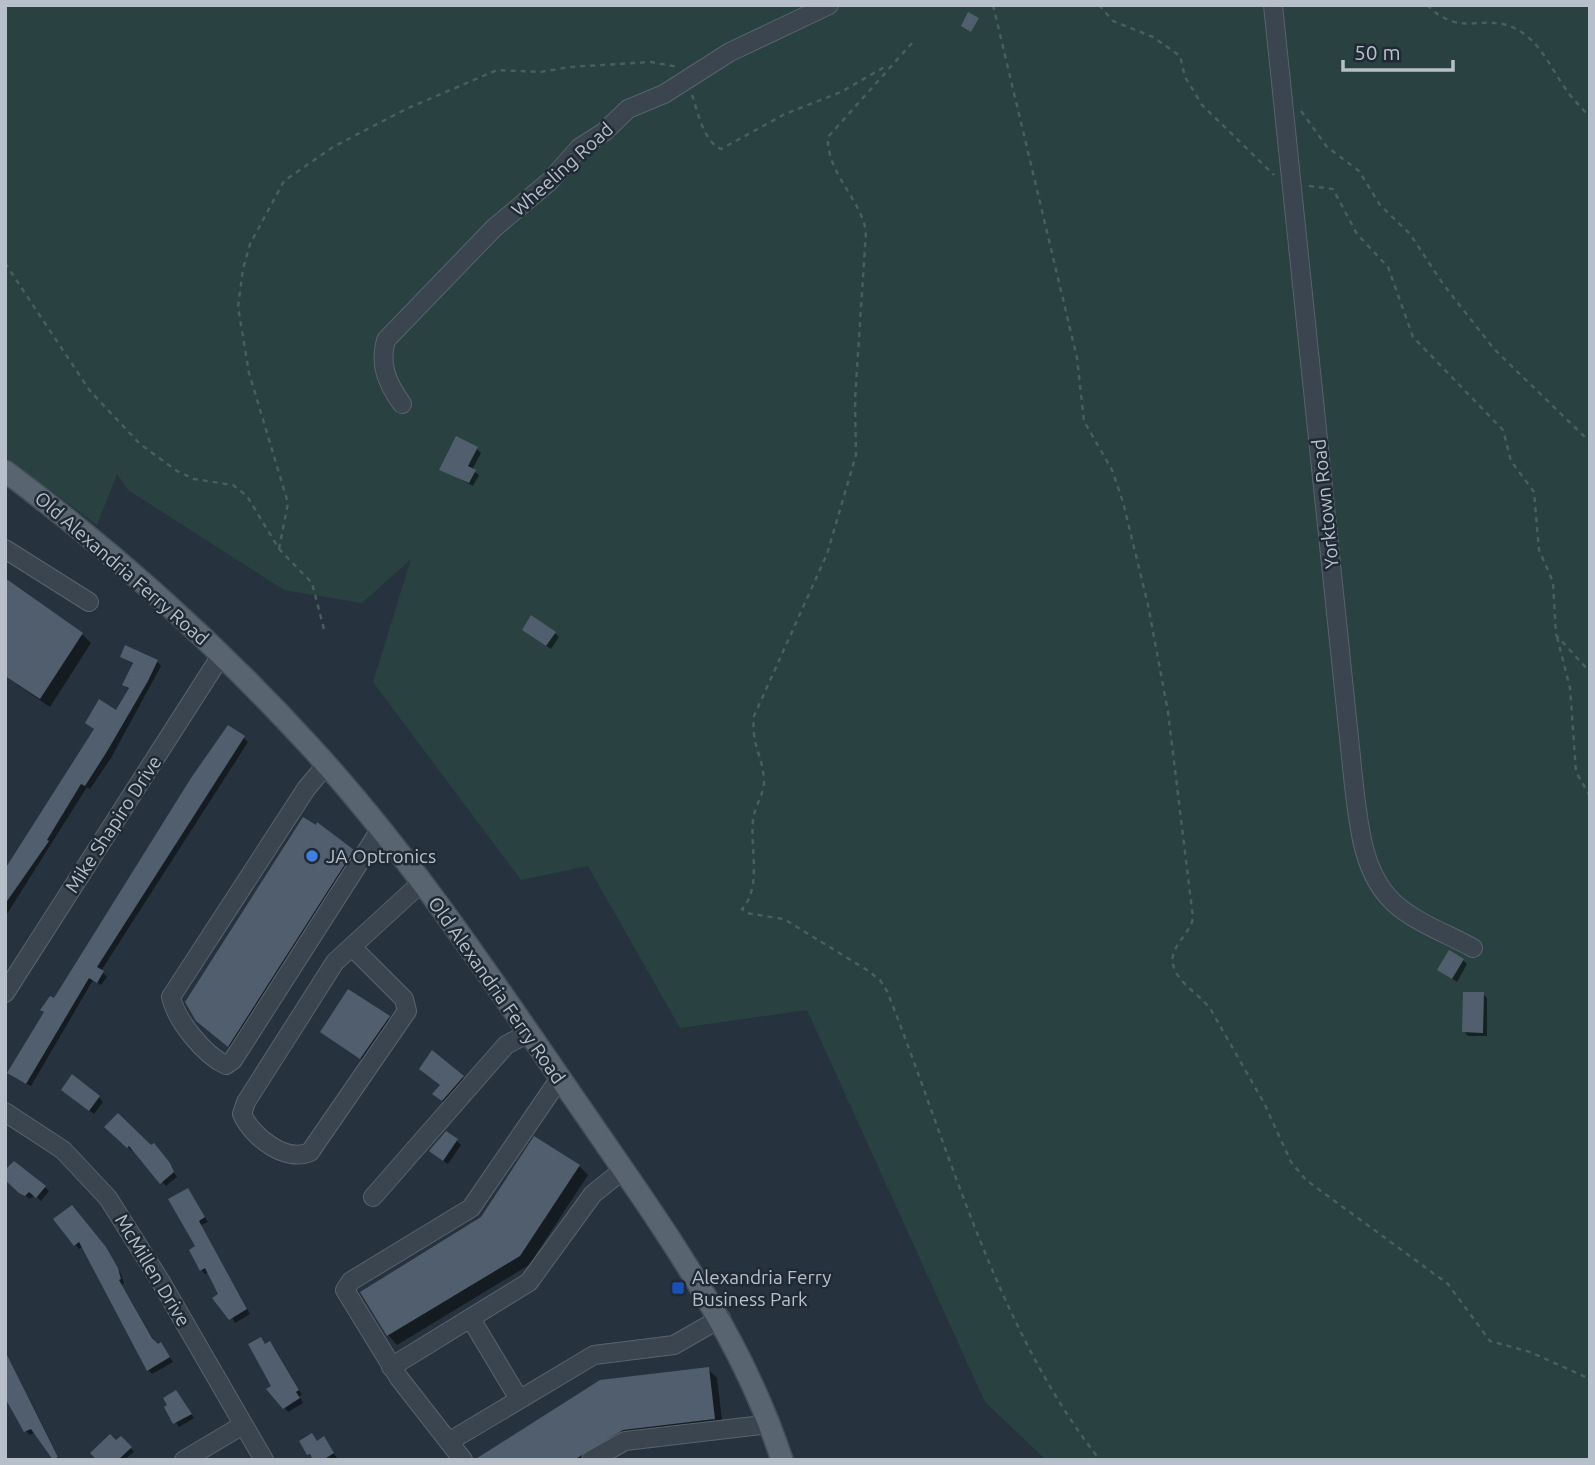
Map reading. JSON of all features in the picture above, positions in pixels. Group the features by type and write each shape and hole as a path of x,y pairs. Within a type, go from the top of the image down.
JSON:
{"main road":[{"name":"Old Alexandria Ferry Road","path":"5,471 93,540 222,654 326,765 380,830 560,1078 720,1318 771,1424 782,1460"}],"street":[{"name":"Wheeling Road","path":"402,404 390,388 381,357 386,340 494,228 550,181 579,148 604,132 628,109 687,81 730,52 829,5"},
{"name":"Yorktown Road","path":"1273,5 1363,850 1373,873 1393,902 1473,948"},
{"path":"5,549 89,603"},
{"name":"Mike Shapiro Drive","path":"5,993 222,654"},
{"path":"326,765 306,789 171,997 173,1007 213,1059 226,1065 233,1060 380,830"},
{"path":"352,947 407,1004 407,1012 310,1152 301,1156 290,1156 248,1126 242,1114 246,1102 335,962 421,883"},
{"path":"373,1197 506,1045 527,1034"},
{"path":"463,1460 391,1367 347,1295 347,1285 471,1208 560,1078"},
{"name":"McMillen Drive","path":"5,1112 63,1150 107,1198 161,1282 264,1460"},
{"path":"391,1367 529,1282 593,1194 623,1170"},
{"path":"471,1318 519,1399"},
{"path":"450,1441 594,1355 674,1345 720,1318"},
{"path":"591,1460 625,1441 771,1424"},
{"path":"184,1460 243,1425"}],"path":[{"path":"993,5 1077,358 1084,421 1112,470 1123,502 1163,678 1193,918 1191,928 1174,951 1174,968 1184,983 1204,999 1211,1010 1264,1103 1291,1162 1306,1180 1448,1284 1490,1341 1530,1352 1590,1379"},
{"path":"1099,5 1114,21 1153,37 1180,56 1185,78 1202,105 1261,165 1283,183 1334,189 1357,234 1388,267 1413,337 1503,430 1511,460 1534,492 1539,550 1553,582 1556,635 1570,688 1576,772 1590,796"},
{"path":"1427,5 1445,20 1457,24 1507,24 1527,36 1542,52 1570,95 1590,117"},
{"path":"912,43 892,62 828,137 827,149 859,209 866,231 855,400 856,455 827,554 754,716 753,738 764,783 753,820 751,889 748,903 742,909 746,913 784,919 867,970 880,980 887,990 955,1172 1007,1298 1066,1414 1100,1460"},
{"path":"279,548 288,503 248,373 238,307 243,269 250,244 284,181 332,147 417,104 497,70 540,72 651,62 678,66 687,81 706,134 713,145 721,149 785,114 841,92 892,62"},
{"path":"1282,94 1304,113 1336,156 1359,171 1380,205 1410,234 1443,284 1494,349 1590,442"},
{"path":"5,263 61,352 102,405 140,444 164,463 194,479 233,485 242,490 279,548 312,583 325,633"},
{"path":"1556,635 1590,672"}],"green space":[{"path":"5,5 1590,5 1590,1460 1046,1460 985,1402 807,1010 680,1028 588,866 521,880 373,682 411,559 362,603 284,590 128,490 117,474 97,525 5,456"}],"building":[{"path":"968,12 979,18 971,32 961,26"},
{"path":"456,436 478,447 468,466 476,470 469,483 439,470"},
{"path":"5,578 83,633 40,699 5,676"},
{"path":"531,615 556,632 546,646 522,630"},
{"path":"125,645 158,660 106,753 85,786 81,784 47,840 49,841 5,904 5,869 94,729 85,723 99,699 116,710 129,688 122,685 133,663 120,657"},
{"path":"228,725 245,736 97,967 104,971 97,983 89,978 26,1084 7,1073 44,1012 40,1010 50,996 54,998 191,778"},
{"path":"303,817 316,825 317,822 354,850 228,1047 196,1021 185,1002"},
{"path":"1449,950 1464,959 1452,979 1437,970"},
{"path":"348,989 390,1016 360,1059 320,1032"},
{"path":"1463,992 1484,992 1483,1033 1462,1032"},
{"path":"432,1050 464,1076 442,1101 432,1094 440,1085 419,1069"},
{"path":"72,1074 100,1096 89,1111 61,1090"},
{"path":"118,1113 151,1145 154,1143 170,1163 174,1172 160,1184 129,1146 127,1148 104,1127"},
{"path":"446,1131 458,1139 443,1161 429,1151"},
{"path":"534,1136 580,1165 520,1256 387,1336 360,1292 481,1217"},
{"path":"14,1161 46,1186 36,1198 29,1192 25,1196 19,1193 5,1180 5,1170"},
{"path":"188,1188 205,1217 199,1221 247,1309 229,1320 212,1298 218,1294 205,1268 200,1271 189,1250 195,1246 168,1199"},
{"path":"72,1205 106,1247 118,1268 119,1280 152,1338 158,1344 161,1342 170,1357 147,1371 79,1242 74,1246 53,1219"},
{"path":"261,1337 265,1344 270,1341 299,1390 296,1392 300,1398 283,1409 266,1389 271,1386 248,1344"},
{"path":"5,1351 58,1457 53,1460 31,1429 24,1432 5,1398"},
{"path":"709,1367 715,1419 623,1430 574,1460 474,1460 600,1380"},
{"path":"176,1390 192,1414 173,1424 164,1407 167,1405 163,1398"},
{"path":"312,1433 317,1441 324,1436 334,1453 323,1460 313,1460 310,1454 307,1455 299,1441"},
{"path":"110,1434 116,1440 121,1436 132,1447 118,1460 97,1460 90,1453"}],"place":[{"name":"JA Optronics","path":"312,856"},
{"name":"Alexandria Ferry Business Park","path":"678,1288"}]}
